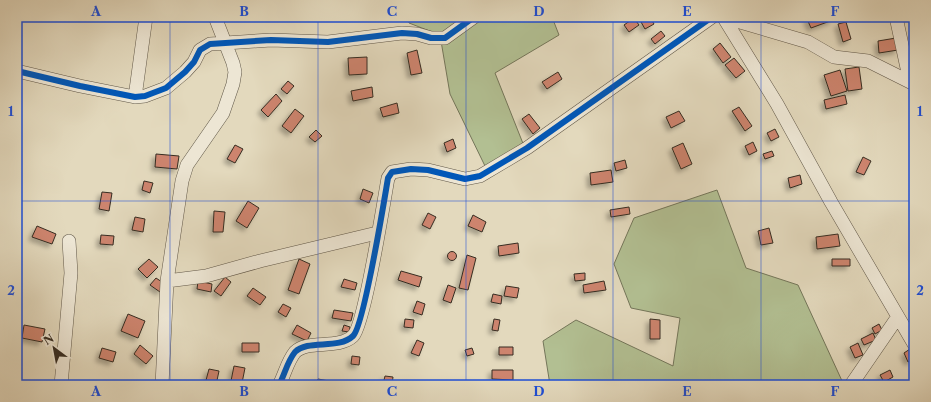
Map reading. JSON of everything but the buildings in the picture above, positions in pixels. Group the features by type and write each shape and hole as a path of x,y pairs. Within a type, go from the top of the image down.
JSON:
{"street":[{"path":"135,97 146,17"},
{"path":"162,385 167,281 182,181 188,165 223,113 233,84 235,72 226,43 215,17"},
{"path":"17,71 135,97 145,96 166,88 194,62 200,50 210,44 271,40 328,42 402,33 417,34 439,39 445,38 474,17"},
{"path":"720,17 808,42 834,57 868,61 912,83"},
{"path":"279,385 289,361 297,351 314,345 344,342 354,336 359,326 365,301 388,178 392,172 411,169 428,170 465,179 480,176 533,144 720,17"},
{"path":"720,17 778,104 897,318 914,344"},
{"path":"896,17 912,83"},
{"path":"167,281 206,276 260,260 377,233"},
{"path":"61,385 71,273 69,241"},
{"path":"851,385 897,318"}],"green space":[{"path":"408,17 552,17 559,35 495,73 524,146 485,166 450,94 440,35 409,23"},
{"path":"717,190 746,268 798,285 843,383 842,385 550,385 543,341 576,320 673,366 680,318 631,308 614,264 634,218"}],"cycle path":[{"path":"17,71 135,97 145,96 166,88 185,72 194,62 200,50 210,44 271,40 328,42 402,33 417,34 431,38 445,38 474,17"},
{"path":"279,385 292,356 301,348 307,346 339,343 353,336 363,310 388,178 392,172 411,169 428,170 465,179 480,176 527,148 712,17"}]}
